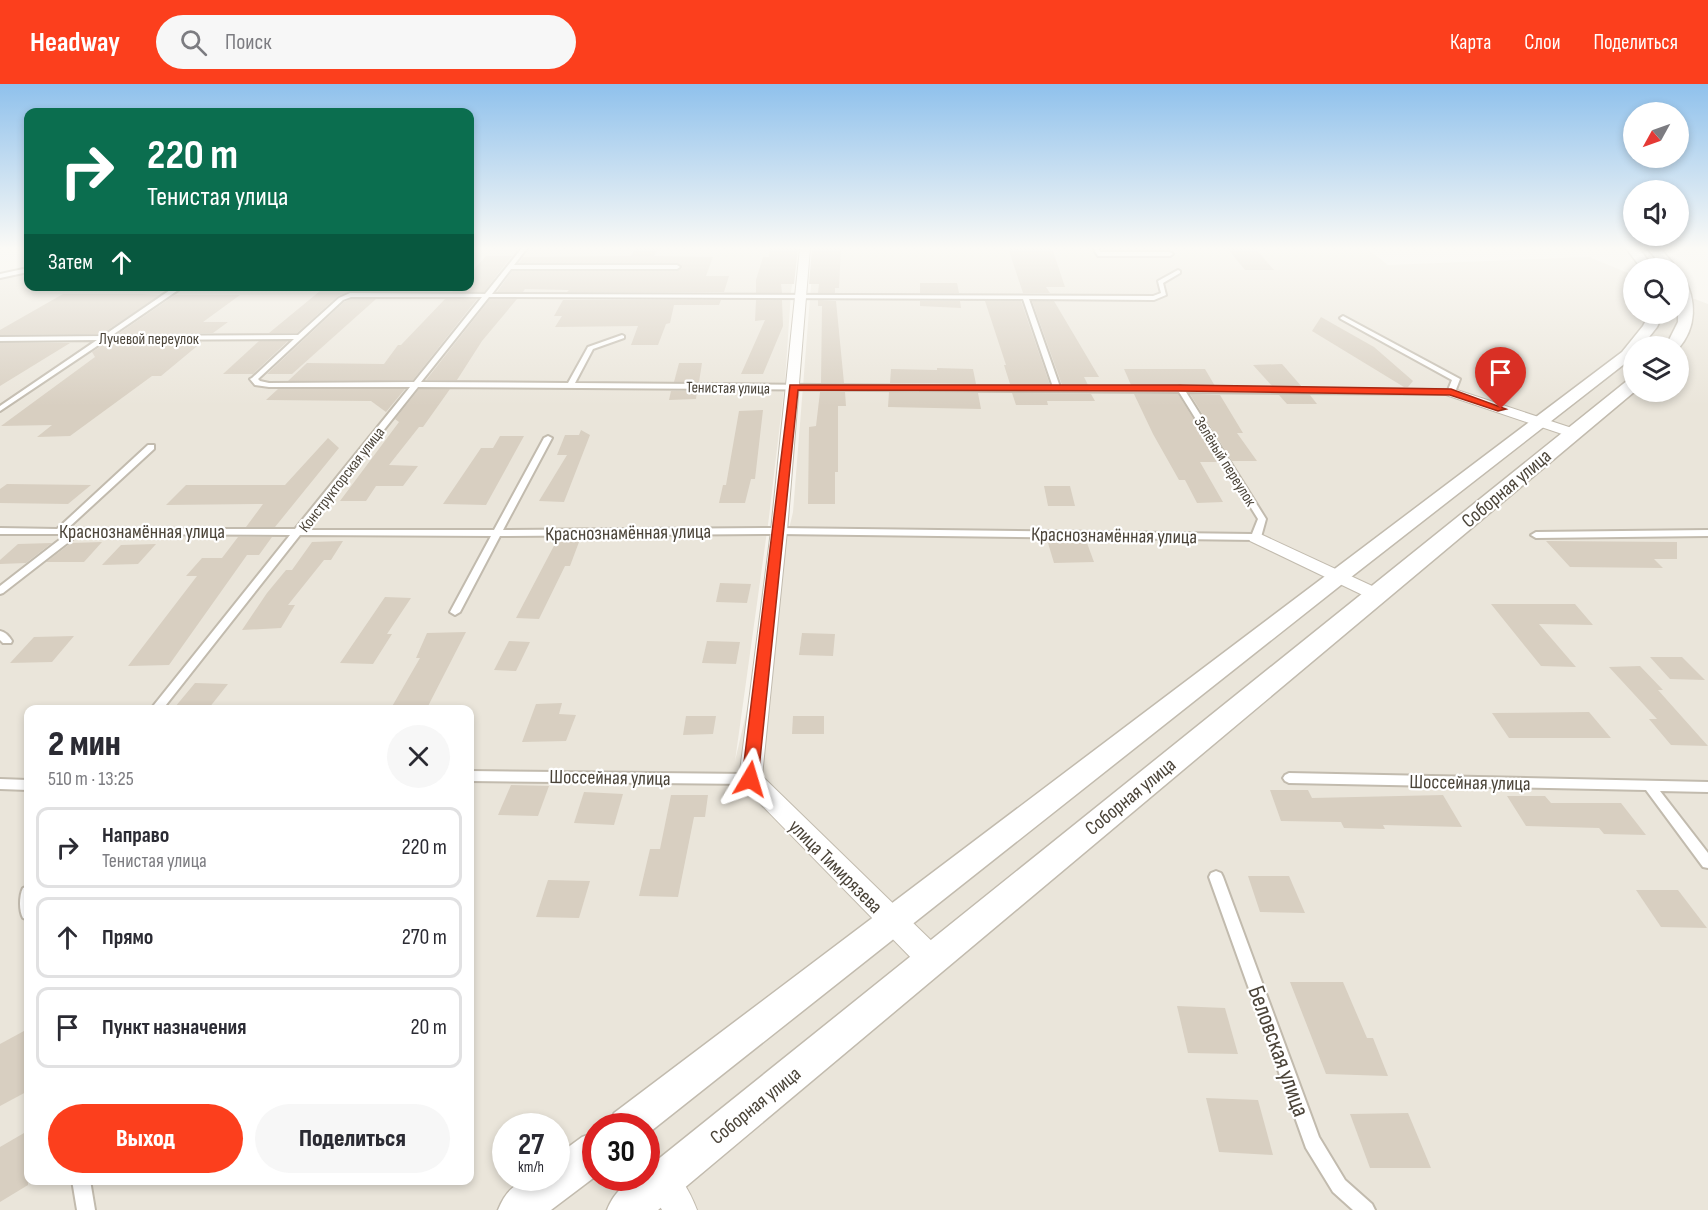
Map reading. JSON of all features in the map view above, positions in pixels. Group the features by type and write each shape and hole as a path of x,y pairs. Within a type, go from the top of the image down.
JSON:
{"street":[{"path":"750,779 779,531 802,301"},
{"name":"Соборная улица","path":"644,1113 1623,358"},
{"path":"1451,392 1573,433"},
{"name":"Соборная улица","path":"627,1210 671,1196 932,960 1623,392"},
{"path":"1256,537 1377,595"},
{"name":"улица Тимирязева","path":"750,779 891,922 932,960"},
{"path":"518,1210 582,1162"}],"lane":[{"path":"0,409 160,301"},
{"path":"299,337 339,301"},
{"name":"Конструкторская улица","path":"159,705 484,301"},
{"path":"1026,301 1057,389"},
{"path":"1343,318 1456,379 1451,392"},
{"name":"Лучевой переулок","path":"0,339 299,337"},
{"name":"Тенистая улица","path":"299,337 254,379 258,383 1180,388 1451,392"},
{"path":"571,384 590,348 622,337"},
{"name":"Зелёный переулок","path":"1180,388 1262,519 1256,537"},
{"path":"455,612 548,438"},
{"path":"60,530 152,447"},
{"name":"Краснознамённая улица","path":"0,531 497,533 779,531 1256,537"},
{"path":"0,591 77,531"},
{"path":"1536,534 1708,533"},
{"name":"Шоссейная улица","path":"474,776 750,779"},
{"name":"Шоссейная улица","path":"1289,778 1708,787"},
{"path":"0,784 24,785"},
{"path":"1650,787 1708,863"},
{"name":"Беловская улица","path":"1216,877 1312,1142 1339,1186 1366,1210"},
{"path":"82,1185 86,1210"}],"shaded area":[{"path":"0,301 790,301 785,381 769,517 735,761 793,512 810,301 1623,301 1623,324 1689,324 1689,301 1708,304 1708,1210 0,1210"}],"building":[{"path":"52,301 152,301 102,334 0,335 0,330"},
{"path":"167,301 232,301 203,322 228,322 213,333 118,334"},
{"path":"308,301 333,301 297,333 269,333"},
{"path":"374,301 292,374 267,374 344,302"},
{"path":"444,301 476,301 413,380 288,381 307,363 384,364 398,345 401,345"},
{"path":"489,301 516,301 482,341 457,380 426,380"},
{"path":"563,301 721,301 719,305 674,305 670,323 666,324 658,345 631,345 638,326 555,327 562,316 554,316"},
{"path":"756,301 782,301 783,326 763,374 741,374 765,320 755,321"},
{"path":"818,301 836,301 844,383 821,383 822,306 818,306"},
{"path":"920,301 960,301 961,308 920,306"},
{"path":"985,301 1021,301 1050,385 1010,384"},
{"path":"1032,301 1054,301 1099,377 1084,377 1088,385 1062,385"},
{"path":"1321,317 1374,347 1413,381 1408,387 1404,387 1312,331"},
{"path":"259,341 288,341 253,374 223,374"},
{"path":"107,342 202,342 161,376 152,376 70,436 37,437 52,425 1,426 95,357 92,352"},
{"path":"0,343 70,343 0,386"},
{"path":"679,363 702,363 699,382 674,382"},
{"path":"1282,364 1302,387 1272,386 1253,365"},
{"path":"937,368 973,369 976,384 890,383 891,369 937,370"},
{"path":"1124,369 1205,369 1215,386 1131,385"},
{"path":"278,389 405,389 386,412 371,401 266,400"},
{"path":"419,389 450,389 423,427 419,427 389,465 418,466 403,486 376,486 366,501 340,501 399,422 395,419"},
{"path":"671,391 697,391 696,399 669,400"},
{"path":"820,392 845,392 846,406 838,406 838,472 835,472 835,504 808,504 809,427 816,426"},
{"path":"889,392 978,393 981,409 888,407"},
{"path":"1012,393 1091,394 1095,401 1047,401 1048,405 1016,405"},
{"path":"1134,394 1178,394 1220,462 1200,462 1223,502 1197,503 1185,480 1179,480"},
{"path":"1190,394 1220,395 1243,433 1237,433 1257,461 1232,461"},
{"path":"1279,395 1310,395 1317,404 1287,404"},
{"path":"763,410 755,479 751,479 745,503 719,503 723,485 726,485 739,411"},
{"path":"581,430 590,435 564,502 539,501 567,455 557,455 565,435 579,435"},
{"path":"500,436 524,436 486,505 443,504 481,448 493,448"},
{"path":"328,438 339,448 275,527 246,527 263,504 166,505 186,485 285,485"},
{"path":"7,484 91,485 68,504 0,503 0,489"},
{"path":"1044,486 1070,486 1075,506 1048,506"},
{"path":"238,537 272,537 259,555 247,555 169,665 128,666 197,576 186,576 202,558 222,558"},
{"path":"343,541 331,560 324,560 288,605 295,605 281,628 242,630 267,593 286,570 292,570 312,542"},
{"path":"1546,541 1677,542 1677,559 1654,559 1663,568 1570,567"},
{"path":"102,542 84,562 46,562 71,543"},
{"path":"556,542 579,542 570,566 565,566 539,619 516,618"},
{"path":"52,543 26,563 0,564 0,560 18,544"},
{"path":"1048,543 1087,543 1094,562 1054,563"},
{"path":"156,544 138,564 102,565 121,545"},
{"path":"720,583 751,584 747,603 716,602"},
{"path":"385,597 411,598 387,634 392,634 373,664 340,663"},
{"path":"1491,604 1575,604 1593,625 1539,624 1576,667 1541,666"},
{"path":"466,632 429,705 393,705 420,658 416,658 427,633"},
{"path":"802,633 835,634 833,656 799,655"},
{"path":"74,636 52,662 10,663 34,637"},
{"path":"509,641 530,642 516,671 494,670"},
{"path":"707,641 740,642 736,664 702,663"},
{"path":"1650,657 1682,657 1705,680 1670,679"},
{"path":"1640,666 1663,690 1658,690 1708,746 1671,745 1649,719 1657,719 1609,667"},
{"path":"195,683 228,684 211,705 177,705"},
{"path":"562,703 559,714 576,715 566,741 522,742 536,704"},
{"path":"1589,712 1611,738 1509,738 1492,713"},
{"path":"686,716 716,716 713,734 683,735"},
{"path":"793,716 824,716 824,734 792,734"},
{"path":"511,785 549,786 538,816 498,815"},
{"path":"1270,790 1308,790 1312,798 1443,795 1462,827 1383,825 1385,829 1344,828 1341,822 1281,821"},
{"path":"584,792 623,794 614,825 574,823"},
{"path":"671,795 708,795 705,817 694,817 678,897 639,896 650,849 660,849"},
{"path":"1507,796 1545,796 1551,803 1621,803 1646,835 1604,834 1599,828 1526,826"},
{"path":"1248,876 1289,876 1305,913 1260,912"},
{"path":"548,880 590,881 579,918 536,917"},
{"path":"1636,890 1678,890 1707,928 1661,927"},
{"path":"1290,982 1343,982 1367,1038 1373,1038 1388,1076 1326,1074"},
{"path":"1177,1006 1225,1008 1238,1054 1188,1053"},
{"path":"24,1031 24,1093 0,1106 0,1044"},
{"path":"1206,1098 1258,1100 1273,1155 1219,1152"},
{"path":"1408,1113 1431,1168 1370,1168 1350,1114"},
{"path":"24,1133 24,1185 28,1185 0,1202 0,1147"}],"route":[{"path":"750,779 794,387 1180,388 1451,392 1501,409"}]}
